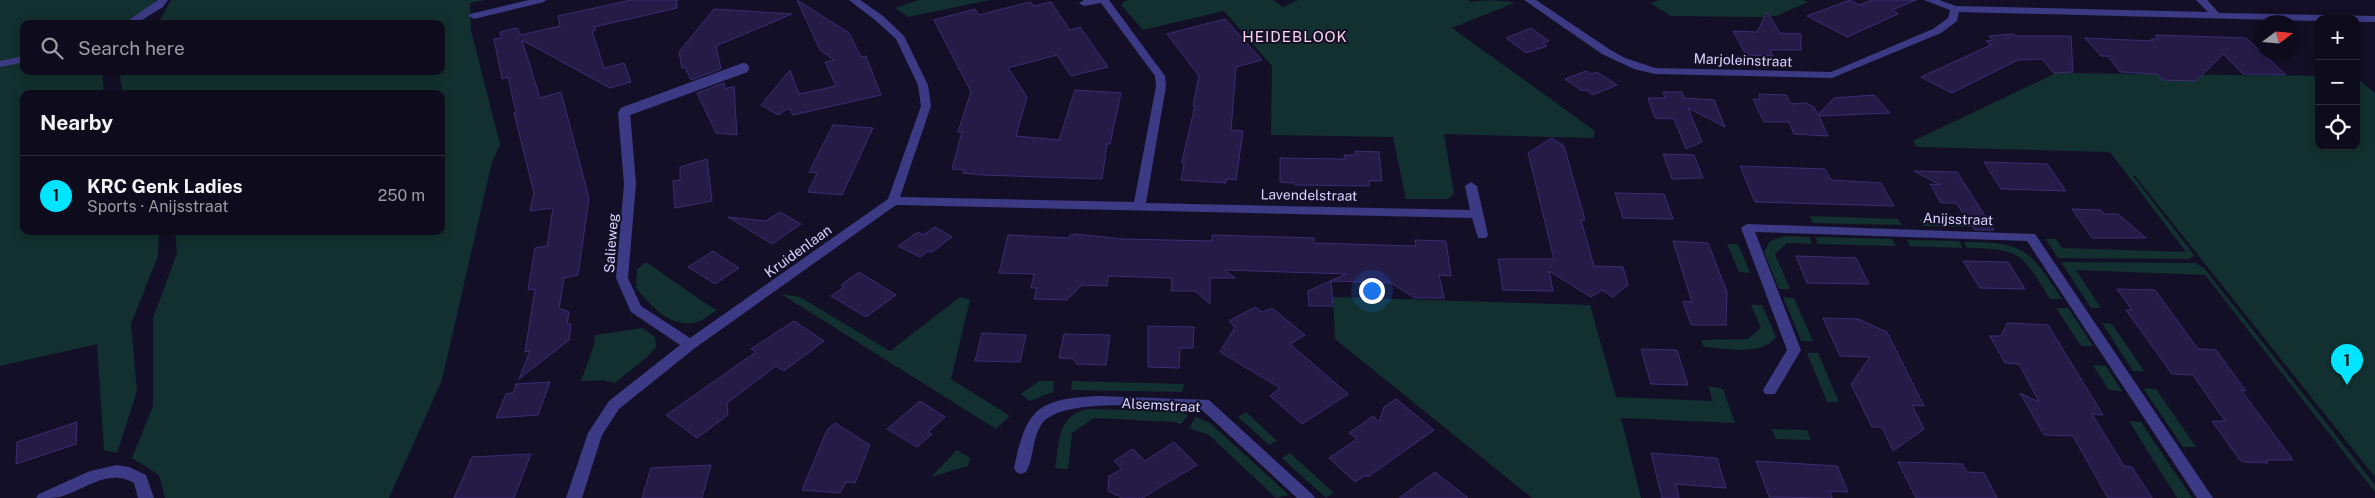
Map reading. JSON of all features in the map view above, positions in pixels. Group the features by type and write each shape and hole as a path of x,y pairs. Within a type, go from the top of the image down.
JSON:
{"street":[{"path":"474,16 541,0"},
{"path":"854,0 879,18 900,38 923,85 926,106 894,201"},
{"path":"1084,4 1099,0"},
{"path":"1104,0 1160,76 1161,86 1139,206"},
{"name":"Marjoleinstraat","path":"1528,0 1617,59 1640,68 1655,71 1802,75 1832,75 1859,65 1937,30 1952,19 1955,9"},
{"path":"1929,0 1955,9 2315,18"},
{"path":"2201,0 2217,16"},
{"path":"134,20 161,3"},
{"path":"2360,19 2375,19"},
{"path":"0,64 20,60"},
{"name":"Salieweg","path":"624,112 630,184 622,278 636,309 690,345"},
{"path":"1471,186 1482,235"},
{"name":"Lavendelstraat","path":"894,201 1478,214"},
{"name":"Kruidenlaan","path":"574,498 595,433 614,405 690,345 894,201"},
{"name":"Anijsstraat","path":"1770,390 1794,350 1747,228 2031,237 2205,498"},
{"name":"Alsemstraat","path":"1021,468 1029,432 1046,410 1080,401 1204,404 1307,498"},
{"path":"44,498 103,473 119,471 129,472 141,479 146,498"}],"lane":[{"path":"624,112 744,68"}],"green space":[{"path":"0,0 156,0 144,20 20,20 20,75 102,75 104,90 20,90 20,235 159,235 158,256 131,324 137,391 117,453 104,450 97,344 0,366"},
{"path":"171,0 485,0 470,3 471,30 500,144 492,162 442,380 389,498 165,498 159,475 132,458 153,406 153,318 177,253 175,235 445,235 445,90 122,90 120,75 445,75 445,20 160,20"},
{"path":"918,0 989,0 908,17 895,8"},
{"path":"1273,0 1283,7 1298,0 1468,0 1471,2 1505,1 1514,3 1452,28 1595,131 1593,138 1444,134 1454,194 1448,199 1406,199 1393,137 1271,135 1272,66 1224,11 1143,30 1121,5 1125,1"},
{"path":"1659,0 1804,0 1808,2 1776,16 1671,16 1650,3"},
{"path":"2056,73 2315,76 2315,150 2360,150 2360,80 2375,93 2375,477 2135,176 2133,176 2194,255 2189,259 2058,258 2046,239 2056,239 2062,248 2186,252 2110,152 1917,147 1913,141"},
{"path":"1809,216 1898,219 1902,225 1813,223"},
{"path":"1919,219 1970,221 1974,227 1923,226"},
{"path":"1785,236 1809,237 1812,244 1787,243 1775,254 1790,289 1779,289 1764,252 1770,241"},
{"path":"1815,237 1892,239 1896,246 1818,244"},
{"path":"1907,240 1959,241 1963,248 1910,246"},
{"path":"1964,242 2000,244 2024,252 2033,259 2062,299 2050,299 2033,272 2019,257 1999,250 1967,248"},
{"path":"1727,244 1738,244 1750,273 1739,272"},
{"path":"646,262 717,310 700,321 688,324 670,319 662,314 636,288 637,269"},
{"path":"2061,262 2195,263 2204,268 2375,485 2375,492 2205,275 2076,270 2101,308 2091,308"},
{"path":"781,294 800,297 890,351 960,297 970,300 951,379 1010,416 996,429"},
{"path":"1333,297 1590,305 1616,397 1713,401 1708,386 1723,389 1735,423 1621,418 1641,498 1532,498 1335,339"},
{"path":"1783,297 1794,298 1813,341 1801,341"},
{"path":"1751,305 1762,305 1776,337 1770,343 1762,347 1743,350 1704,347 1701,340 1748,339 1761,328"},
{"path":"2056,308 2068,308 2093,346 2081,346"},
{"path":"2102,323 2112,324 2144,371 2133,371"},
{"path":"642,328 655,337 656,347 647,357 615,383 603,380 581,381 594,345 595,335"},
{"path":"1807,353 1818,353 1839,402 1827,402"},
{"path":"2093,365 2106,366 2122,391 2109,390"},
{"path":"1039,381 1054,381 1053,392 1029,401 1021,394"},
{"path":"1072,381 1184,384 1182,392 1071,390"},
{"path":"2143,388 2156,389 2196,447 2183,447"},
{"path":"1087,409 1179,411 1188,415 1181,424 1174,422 1094,418 1072,433 1068,469 1055,468 1061,431 1070,418"},
{"path":"1246,412 1277,441 1269,445 1238,417"},
{"path":"1196,417 1210,423 1289,495 1276,498 1209,435 1189,428"},
{"path":"2129,421 2141,422 2192,498 2177,498"},
{"path":"1772,429 1807,430 1811,440 1776,439"},
{"path":"957,450 970,458 968,466 931,477"},
{"path":"1290,453 1334,493 1326,498 1282,458"}],"building":[{"path":"631,0 677,0 677,8 594,27 596,30 592,31 604,68 624,63 631,82 610,88 522,40 540,98 561,92 589,198 578,275 564,278 559,308 569,312 567,324 571,324 569,340 519,379 530,351 525,352 535,289 528,290 535,248 547,246 553,208 530,211 534,193 514,113 516,112 508,77 502,79 494,39 501,38 500,32 517,28 521,35 560,26 558,16"},
{"path":"797,0 849,33 861,57 866,56 881,95 793,115 789,108 778,115 761,105 790,70 799,94 836,86 825,62 834,60 820,50"},
{"path":"1850,0 1859,5 1872,0 1916,0 1892,10 1898,14 1847,37 1807,16"},
{"path":"1030,2 1034,6 1051,2 1070,30 1080,27 1108,67 1071,76 1057,55 1008,68 1027,97 1016,136 1059,140 1075,90 1121,93 1110,144 1107,144 1102,179 983,175 963,173 964,170 952,169 962,132 958,132 971,92 934,20 975,9 979,15"},
{"path":"714,9 792,14 716,46 721,69 691,80 685,67 682,68 679,52"},
{"path":"1767,12 1780,33 1801,34 1801,50 1770,50 1773,56 1746,55 1733,31 1757,32"},
{"path":"1225,19 1262,60 1236,67 1231,130 1243,131 1236,180 1226,179 1226,183 1181,180 1184,165 1182,161 1195,106 1193,106 1199,76 1167,34"},
{"path":"1531,28 1549,41 1543,43 1547,46 1526,53 1506,38"},
{"path":"2013,34 2016,36 2071,36 2073,72 2054,73 2042,59 2018,60 1952,93 1921,77 1991,45 1986,41 1993,40 1989,36"},
{"path":"2155,35 2246,38 2255,46 2255,60 2270,60 2286,75 2243,74 2223,54 2196,81 2163,80 2157,74 2120,72 2108,56 2101,56 2085,38 2153,41 2151,39 2159,39"},
{"path":"1586,71 1591,74 1597,72 1617,85 1593,95 1586,90 1582,91 1565,79"},
{"path":"724,83 725,89 734,86 737,135 716,133 697,93"},
{"path":"1663,92 1682,92 1684,98 1714,100 1725,127 1688,108 1702,142 1686,149 1674,119 1655,118 1648,98 1665,98"},
{"path":"1759,94 1786,95 1791,104 1806,103 1814,107 1818,115 1834,98 1874,95 1890,113 1819,116 1828,136 1794,134 1789,122 1764,122 1753,99 1760,99"},
{"path":"833,125 873,128 842,195 808,192 817,173 809,172"},
{"path":"1552,138 1564,146 1585,220 1581,220 1594,266 1623,267 1628,285 1613,297 1602,290 1591,297 1549,271 1553,291 1503,290 1498,259 1554,259 1528,153"},
{"path":"1355,151 1379,152 1382,181 1369,181 1369,186 1295,185 1294,183 1280,182 1280,158 1345,159 1344,155 1355,155"},
{"path":"1663,154 1694,155 1703,178 1672,179"},
{"path":"707,159 712,201 675,208 673,181 680,180 680,167"},
{"path":"1984,162 2047,164 2066,191 2001,189"},
{"path":"1740,166 1825,169 1831,180 1881,183 1894,206 1755,202"},
{"path":"1914,171 1957,172 1994,230 1975,230 1956,203 1941,203 1930,184 1940,185"},
{"path":"1615,193 1664,194 1673,219 1623,218"},
{"path":"2072,209 2101,210 2104,214 2118,214 2146,238 2092,238"},
{"path":"780,212 801,224 772,244 728,217 766,221"},
{"path":"935,227 952,237 932,252 928,251 920,257 898,246 918,232 923,235"},
{"path":"1008,235 1069,238 1070,235 1123,239 1212,241 1212,235 1314,238 1314,243 1416,246 1415,240 1446,241 1451,276 1439,275 1444,298 1415,298 1391,283 1331,281 1333,306 1309,306 1308,291 1346,274 1225,270 1235,278 1210,278 1210,304 1195,291 1171,291 1172,278 1108,276 1107,286 1082,285 1067,300 1034,299 1037,288 1031,288 1034,274 999,273"},
{"path":"1673,241 1708,243 1727,292 1726,325 1691,325 1683,301 1692,302"},
{"path":"713,251 739,268 715,284 688,267"},
{"path":"1796,256 1856,258 1869,284 1807,283"},
{"path":"1963,261 2008,262 2025,289 1980,288"},
{"path":"859,272 896,295 866,317 831,296 844,287 841,285"},
{"path":"2117,289 2155,290 2198,349 2216,350 2246,391 2241,390 2293,460 2267,460 2268,463 2244,462 2239,459 2212,421 2225,421 2193,375 2172,374 2126,310 2132,310"},
{"path":"1255,307 1262,312 1272,308 1305,335 1290,344 1348,394 1302,424 1270,396 1280,388 1220,352 1235,327 1229,321"},
{"path":"1823,318 1858,319 1887,332 1924,406 1912,405 1924,429 1893,451 1882,427 1872,427 1851,384 1870,357 1840,356"},
{"path":"794,321 824,341 784,371 776,366 727,403 728,415 697,438 666,415 756,352 751,349"},
{"path":"2007,323 2048,325 2103,415 2092,414 2124,466 2132,467 2152,498 2108,498 2073,436 2044,435 2020,393 2039,402 2019,364 2005,363 1990,336 2001,336"},
{"path":"1148,326 1194,327 1193,348 1180,348 1179,368 1148,367"},
{"path":"982,333 1026,335 1020,362 975,361"},
{"path":"1064,334 1110,335 1106,365 1077,364 1073,359 1059,358"},
{"path":"1641,349 1677,350 1688,385 1651,384"},
{"path":"550,382 538,415 496,418 506,394 513,393 516,384"},
{"path":"1396,399 1434,430 1368,477 1366,475 1355,482 1329,458 1357,439 1349,433 1373,416 1379,422 1384,407"},
{"path":"920,401 945,417 928,432 932,434 917,447 887,429"},
{"path":"77,422 76,444 16,464 17,442"},
{"path":"835,423 870,445 855,483 846,482 840,493 802,490 827,430"},
{"path":"1174,442 1197,465 1142,498 1123,498 1108,491 1109,476 1122,469 1114,461 1133,449 1145,461"},
{"path":"1651,453 1717,458 1726,488 1676,484 1679,498 1662,498"},
{"path":"531,454 514,498 454,498 472,457"},
{"path":"1756,461 1837,466 1848,492 1830,491 1832,498 1769,497"},
{"path":"1898,462 1962,464 1967,472 1984,473 1997,498 1916,498"},
{"path":"711,465 702,498 642,498 651,468"},
{"path":"1435,472 1468,498 1399,498"}],"place":[{"name":"KRC Genk Ladies","path":"2347,385"}],"district":[{"name":"HEIDEBLOOK","path":"1295,36"}]}
